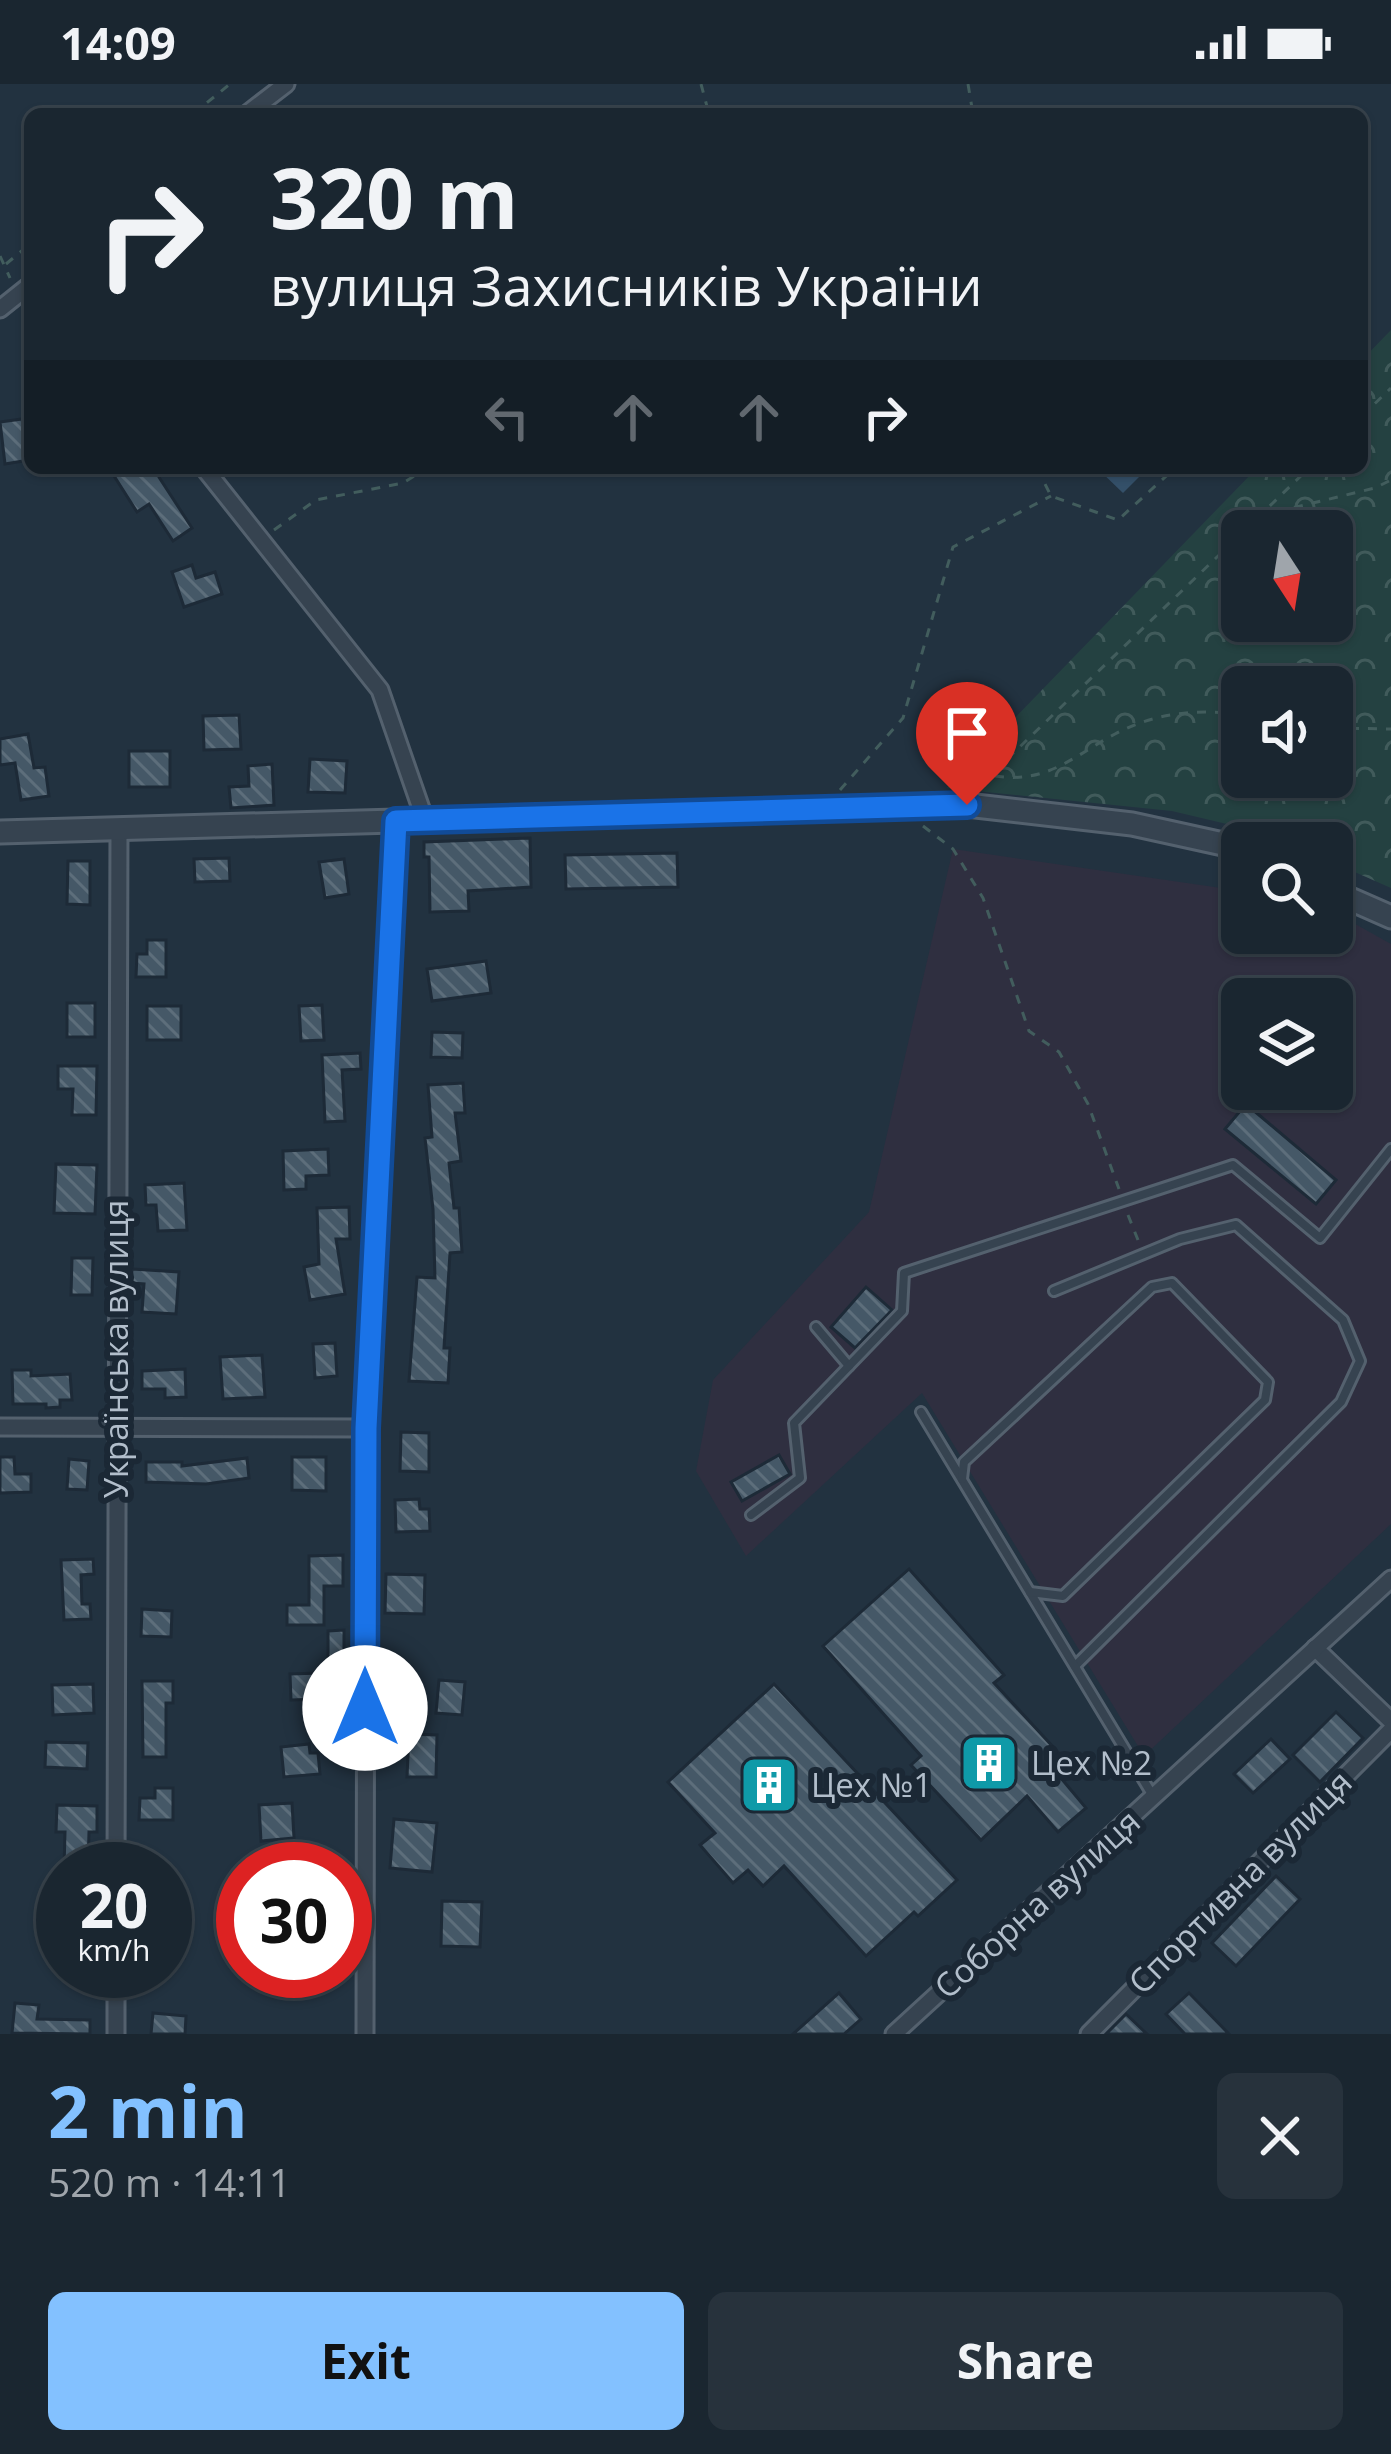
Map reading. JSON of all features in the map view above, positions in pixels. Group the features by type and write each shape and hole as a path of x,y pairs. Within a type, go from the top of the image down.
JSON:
{"street":[{"path":"255,108 286,84"},
{"path":"0,309 24,291"},
{"path":"209,474 380,690 425,820"},
{"path":"0,832 967,805 1132,824 1221,844"},
{"path":"364,2034 366,1428 396,821"},
{"name":"Українська вулиця","path":"116,1842 119,829"},
{"path":"1353,900 1391,917"},
{"path":"0,1426 366,1428"},
{"name":"Соборна вулиця","path":"894,2034 1391,1579"},
{"path":"1315,1648 1391,1726"},
{"name":"Спортивна вулиця","path":"1089,2034 1391,1726"},
{"path":"116,1998 116,2034"}],"lane":[{"path":"751,1515 800,1478 794,1423 902,1311 904,1273 1233,1165 1320,1238 1391,1149"},
{"path":"1054,1292 1180,1239 1236,1225 1343,1320 1360,1361 1341,1402 1075,1666"},
{"path":"962,1479 964,1462 1153,1287 1172,1283 1268,1382 1265,1400 1063,1596 1030,1592"},
{"path":"816,1328 849,1366"},
{"path":"921,1412 1154,1797"}],"path":[{"path":"200,108 230,84"},
{"path":"4,265 24,249"},
{"path":"0,256 10,278 24,285"},
{"path":"1368,410 1391,388"},
{"path":"262,538 316,500 403,483 417,474"},
{"path":"1040,474 1052,496 1118,520 1168,474"},
{"path":"1265,510 1303,474"},
{"path":"1284,510 1391,480"},
{"path":"823,809 903,718 953,547 1052,496"},
{"path":"967,805 1221,553"},
{"path":"993,776 1016,779 1056,771 1118,732 1179,711 1221,714"},
{"path":"1353,728 1391,728"},
{"path":"898,807 953,849 983,898 1029,1031 1059,1052 1088,1104 1143,1255"}],"shaded area":[{"path":"1103,474 1142,474 1123,493"},
{"path":"953,849 1221,888 1221,954 1353,954 1353,923 1391,944 1391,1524 1144,1756 922,1393 746,1556 696,1471 713,1380 869,1212"}],"green space":[{"path":"1391,330 1391,888 1353,871 1353,822 1221,823 1172,811 947,788 1251,474 1368,474 1368,354"}],"building":[{"path":"22,419 24,461 5,464 0,422"},
{"path":"113,474 157,474 192,528 173,541 149,504 137,512"},
{"path":"192,565 196,578 215,572 222,594 184,607 172,572"},
{"path":"239,715 241,749 204,750 203,716"},
{"path":"28,734 34,768 45,767 49,796 21,800 15,763 0,765 0,739"},
{"path":"129,751 170,751 170,787 129,787"},
{"path":"310,759 347,761 345,793 308,792"},
{"path":"272,764 274,805 231,808 229,787 249,786 248,766"},
{"path":"530,838 531,887 468,891 469,911 430,912 429,857 424,857 424,842"},
{"path":"677,853 678,887 566,889 565,855"},
{"path":"229,858 230,881 195,882 194,859"},
{"path":"344,859 349,894 325,898 319,862"},
{"path":"68,861 90,861 90,905 67,904"},
{"path":"147,940 166,940 166,977 136,977 137,954 147,954"},
{"path":"486,961 491,993 432,1001 427,969"},
{"path":"67,1003 95,1003 95,1037 67,1037"},
{"path":"322,1005 324,1040 301,1041 299,1006"},
{"path":"147,1006 181,1006 181,1040 147,1040"},
{"path":"432,1032 463,1033 462,1058 431,1057"},
{"path":"360,1053 361,1069 342,1070 345,1121 325,1122 322,1055"},
{"path":"58,1066 97,1066 96,1115 72,1115 73,1089 58,1089"},
{"path":"463,1083 465,1113 455,1113 461,1161 449,1163 462,1252 450,1253 444,1348 450,1348 448,1383 409,1381 417,1277 435,1278 425,1138 432,1137 428,1085"},
{"path":"1241,1110 1253,1110 1336,1180 1316,1204 1225,1129"},
{"path":"328,1149 329,1175 306,1176 306,1189 284,1190 283,1151"},
{"path":"56,1164 97,1165 95,1214 54,1213"},
{"path":"184,1183 187,1230 158,1231 156,1205 146,1205 145,1185"},
{"path":"349,1207 350,1239 336,1239 345,1294 310,1300 304,1267 319,1264 317,1208"},
{"path":"72,1258 93,1258 92,1295 71,1295"},
{"path":"132,1269 179,1272 176,1314 142,1312 144,1284 131,1283"},
{"path":"866,1287 892,1310 855,1348 831,1327"},
{"path":"335,1343 337,1376 315,1378 313,1344"},
{"path":"262,1355 265,1397 223,1399 220,1357"},
{"path":"185,1369 186,1397 165,1398 165,1389 142,1389 142,1371"},
{"path":"12,1370 31,1370 31,1376 70,1374 72,1400 46,1408 46,1404 13,1404"},
{"path":"401,1432 429,1433 429,1472 400,1471"},
{"path":"779,1455 790,1474 742,1501 731,1482"},
{"path":"0,1457 14,1457 15,1474 31,1474 31,1492 0,1493"},
{"path":"292,1457 326,1457 326,1491 292,1490"},
{"path":"247,1458 249,1478 206,1484 146,1482 146,1462 182,1462 182,1466"},
{"path":"69,1459 89,1461 87,1490 67,1489"},
{"path":"419,1499 420,1509 429,1509 430,1531 396,1532 395,1500"},
{"path":"343,1555 343,1586 324,1586 324,1625 287,1625 287,1605 309,1605 309,1556"},
{"path":"93,1559 94,1574 81,1575 82,1604 90,1604 91,1619 64,1620 61,1560"},
{"path":"909,1569 1004,1675 994,1683 1066,1761 1055,1771 1086,1808 1058,1832 1027,1796 981,1840 911,1765 921,1756 823,1646"},
{"path":"386,1574 425,1575 424,1614 385,1613"},
{"path":"142,1609 172,1611 171,1637 141,1636"},
{"path":"344,1630 344,1660 328,1660 328,1631"},
{"path":"320,1673 321,1699 291,1700 290,1674"},
{"path":"439,1680 465,1682 462,1715 436,1713"},
{"path":"142,1681 173,1681 173,1703 166,1703 166,1757 143,1757"},
{"path":"93,1684 94,1713 53,1715 52,1685"},
{"path":"774,1684 957,1880 866,1956 784,1866 763,1886 748,1870 733,1883 700,1845 715,1833 668,1782"},
{"path":"1336,1712 1363,1738 1320,1782 1293,1755"},
{"path":"409,1734 437,1735 436,1777 407,1777"},
{"path":"1271,1739 1290,1759 1253,1793 1234,1774"},
{"path":"46,1742 88,1743 87,1769 45,1767"},
{"path":"309,1744 310,1753 318,1753 320,1774 284,1777 281,1747"},
{"path":"155,1788 173,1788 173,1820 139,1820 140,1798 155,1798"},
{"path":"292,1803 294,1838 261,1841 259,1805"},
{"path":"57,1805 97,1806 97,1832 89,1832 89,1842 65,1842 65,1832 56,1832"},
{"path":"394,1819 437,1823 432,1872 390,1868"},
{"path":"1276,1876 1300,1899 1236,1966 1212,1943"},
{"path":"442,1901 482,1902 480,1947 441,1946"},
{"path":"839,1993 861,2019 844,2034 793,2034"},
{"path":"1189,1993 1229,2034 1185,2034 1166,2014"},
{"path":"15,2003 39,2005 37,2019 90,2020 90,2034 12,2033"},
{"path":"153,2013 186,2016 185,2034 151,2034"},
{"path":"1126,2014 1147,2034 1106,2034"}],"place":[{"name":"Цех №2","path":"989,1763"},
{"name":"Цех №1","path":"769,1785"}],"route":[{"path":"365,1708 366,1428 396,821 967,805"}]}
